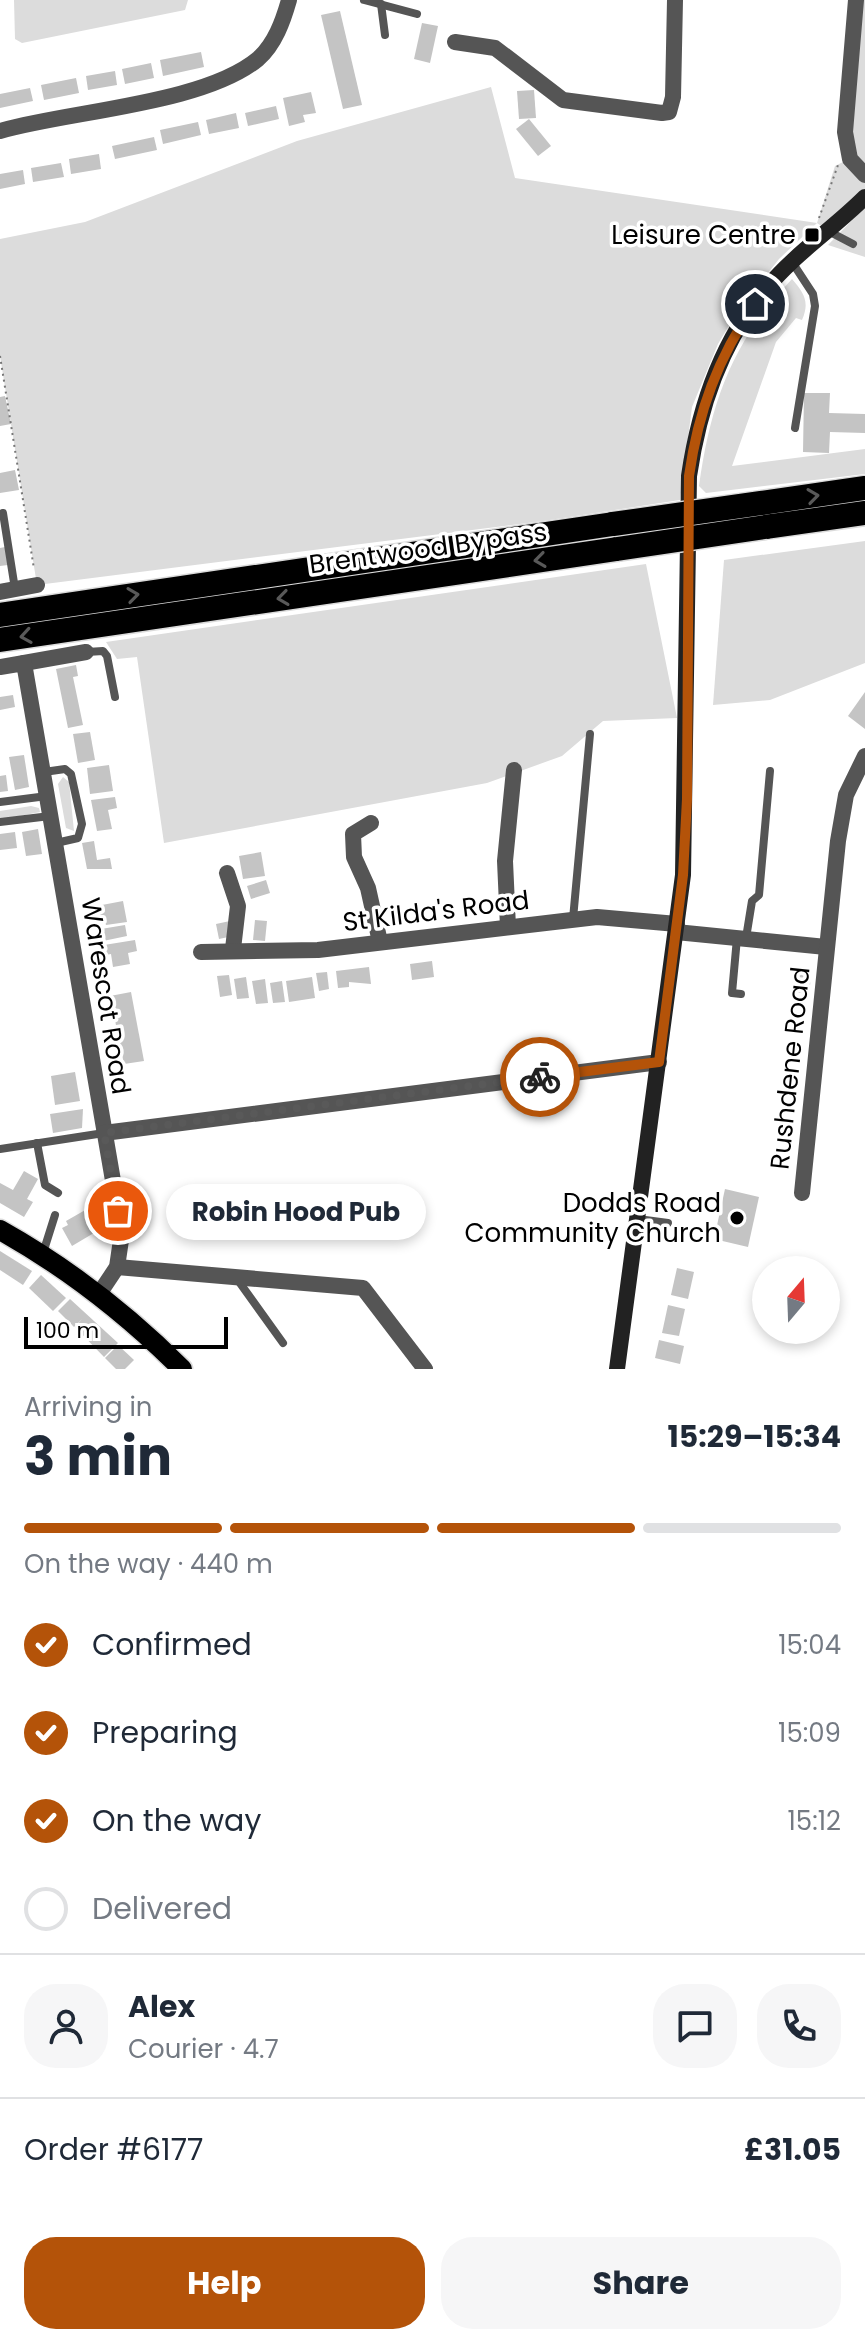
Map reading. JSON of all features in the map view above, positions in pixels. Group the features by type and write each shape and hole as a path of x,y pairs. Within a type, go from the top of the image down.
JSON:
{"highway":[{"name":"Brentwood Bypass","path":"0,640 617,549 865,488"},
{"name":"Brentwood Bypass","path":"0,615 613,524 763,515 865,513"}],"main road":[{"path":"0,1230 42,1254 99,1294 182,1369"}],"street":[{"path":"0,131 221,81 260,57 283,20 289,0"},
{"path":"455,42 495,48 554,94 575,104 669,112 673,97 675,0"},
{"path":"856,0 845,132 850,159 865,175"},
{"path":"617,1369 677,928 687,799 689,476 694,441 703,403 722,358 765,289 865,197"},
{"path":"8,590 37,585"},
{"path":"0,667 86,652"},
{"name":"Warescot Road","path":"24,663 122,1233 117,1267 99,1294"},
{"name":"Rushdene Road","path":"802,1193 826,947 846,795 865,756"},
{"path":"508,927 505,861 514,770"},
{"path":"371,823 353,834 353,847 368,888 380,942"},
{"path":"227,873 238,906 233,949"},
{"name":"St Kilda's Road","path":"201,952 233,949 271,953 573,919 677,928"},
{"name":"Rushdene Road","path":"677,928 826,947"},
{"path":"104,1133 659,1062"},
{"path":"117,1267 363,1288 425,1369"}],"lane":[{"path":"364,0 417,14"},
{"path":"381,4 385,35"},
{"path":"830,232 853,244"},
{"path":"792,262 813,294 815,306 795,428"},
{"path":"3,513 8,590"},
{"path":"86,652 103,651 107,656 115,697"},
{"path":"573,919 590,734"},
{"path":"44,772 65,769 71,774 82,824 78,838 56,843"},
{"path":"741,994 732,993 752,901 759,895 770,771"},
{"path":"0,802 47,796"},
{"path":"0,822 50,816"},
{"path":"0,1149 104,1133"},
{"path":"37,1143 45,1185 58,1193"},
{"path":"42,1254 55,1215"},
{"path":"637,1218 668,1223"},
{"path":"237,1279 283,1343"}],"path":[{"path":"830,232 817,223 835,166 850,159"},
{"path":"0,356 37,585"}],"shaded area":[{"path":"14,0 188,0 185,10 22,43 15,39"},
{"path":"857,0 865,0 865,197 830,232 817,223 835,166 849,159"},
{"path":"491,87 515,178 817,223 779,259 737,312 718,344 692,407 680,500 543,521 37,585 0,356 0,239 85,222 297,141"},
{"path":"865,207 865,257 828,245"},
{"path":"792,279 800,289 806,308 802,320 796,318 776,342 732,466 865,449 865,474 706,493 699,486 704,455 728,374 754,326"},
{"path":"865,541 865,663 770,700 713,705 724,560"},
{"path":"646,564 677,718 603,721 562,756 487,783 164,843 137,657 117,659 106,642"},
{"path":"63,777 69,782 74,831 66,828 58,784"},
{"path":"31,806 39,808 40,812 0,820 0,811"}],"building":[{"path":"340,11 362,105 343,109 321,15"},
{"path":"422,23 438,26 430,63 414,59"},
{"path":"201,52 204,67 163,76 160,60"},
{"path":"151,63 154,78 125,84 122,69"},
{"path":"115,71 117,85 88,90 86,76"},
{"path":"76,78 79,93 44,100 41,85"},
{"path":"30,88 33,101 0,108 0,94"},
{"path":"534,90 536,118 519,119 517,91"},
{"path":"311,92 316,113 303,115 305,122 289,126 283,98"},
{"path":"276,106 279,119 248,126 245,113"},
{"path":"236,113 239,128 209,134 206,120"},
{"path":"529,119 551,146 538,156 516,129"},
{"path":"198,122 201,135 163,144 160,130"},
{"path":"154,137 157,150 115,159 112,146"},
{"path":"99,154 101,169 71,174 69,159"},
{"path":"61,163 64,177 33,182 31,168"},
{"path":"23,170 25,184 0,189 0,174"},
{"path":"804,393 830,393 829,413 865,414 865,433 830,432 829,453 803,452"},
{"path":"5,396 11,424 0,426 0,397"},
{"path":"15,470 19,490 0,493 0,473"},
{"path":"5,547 8,565 0,566 0,548"},
{"path":"76,665 78,676 73,677 83,725 68,728 56,669"},
{"path":"865,692 865,729 848,716"},
{"path":"13,695 15,707 0,710 0,697"},
{"path":"90,732 95,760 78,763 73,734"},
{"path":"24,755 29,787 15,790 9,757"},
{"path":"109,765 113,791 90,794 87,768"},
{"path":"6,775 8,791 0,792 0,776"},
{"path":"115,797 117,808 108,810 112,829 97,831 91,800"},
{"path":"38,829 42,854 26,856 22,832"},
{"path":"15,832 17,848 0,850 0,834"},
{"path":"94,841 97,860 110,858 112,869 87,869 82,843"},
{"path":"261,852 265,876 243,879 239,856"},
{"path":"266,880 270,893 251,899 247,886"},
{"path":"123,901 127,922 106,925 100,922 97,910 103,909 102,905"},
{"path":"255,920 267,921 265,941 253,940"},
{"path":"230,921 233,936 219,939 216,924"},
{"path":"125,925 127,936 103,941 101,929"},
{"path":"135,940 137,951 128,953 130,964 113,967 111,954 106,955 104,945"},
{"path":"432,961 434,977 412,980 410,964"},
{"path":"794,966 812,968 809,994 792,992"},
{"path":"369,967 371,984 349,982 349,987 338,988 336,971"},
{"path":"327,972 329,989 319,991 316,973"},
{"path":"229,975 232,995 220,997 217,976"},
{"path":"246,977 249,998 237,999 234,979"},
{"path":"312,977 315,998 289,1002 286,981"},
{"path":"265,979 268,1003 256,1004 252,981"},
{"path":"282,981 285,1002 273,1003 270,983"},
{"path":"131,992 144,1061 124,1064 110,996"},
{"path":"75,1072 80,1101 55,1105 51,1076"},
{"path":"83,1109 82,1128 53,1133 50,1114"},
{"path":"24,1171 38,1179 27,1199 33,1202 24,1217 0,1203 0,1183 13,1190"},
{"name":"Dodds Road Community Church","path":"725,1189 759,1197 748,1247 714,1239"},
{"path":"87,1209 104,1227 72,1246 62,1228 68,1225 66,1221"},
{"path":"0,1251 32,1271 23,1285 0,1270"},
{"path":"677,1268 694,1272 688,1299 671,1295"},
{"path":"41,1275 66,1298 53,1311 29,1288"},
{"path":"70,1299 118,1343 104,1357 75,1327 82,1319 74,1327 58,1311"},
{"path":"668,1305 685,1309 679,1336 662,1333"},
{"path":"659,1340 684,1346 680,1364 655,1358"},
{"path":"118,1345 134,1360 125,1369 116,1369 105,1358"}],"way so far":[{"path":"118,1211 104,1133 540,1077"}],"place":[{"name":"Leisure Centre","path":"812,235"},
{"name":"Robin Hood Pub","path":"118,1211"},
{"name":"Dodds Road Community Church","path":"737,1218"}],"route":[{"path":"540,1077 659,1062 683,875 687,799 691,566 689,476 703,403 722,358 755,304"}]}
